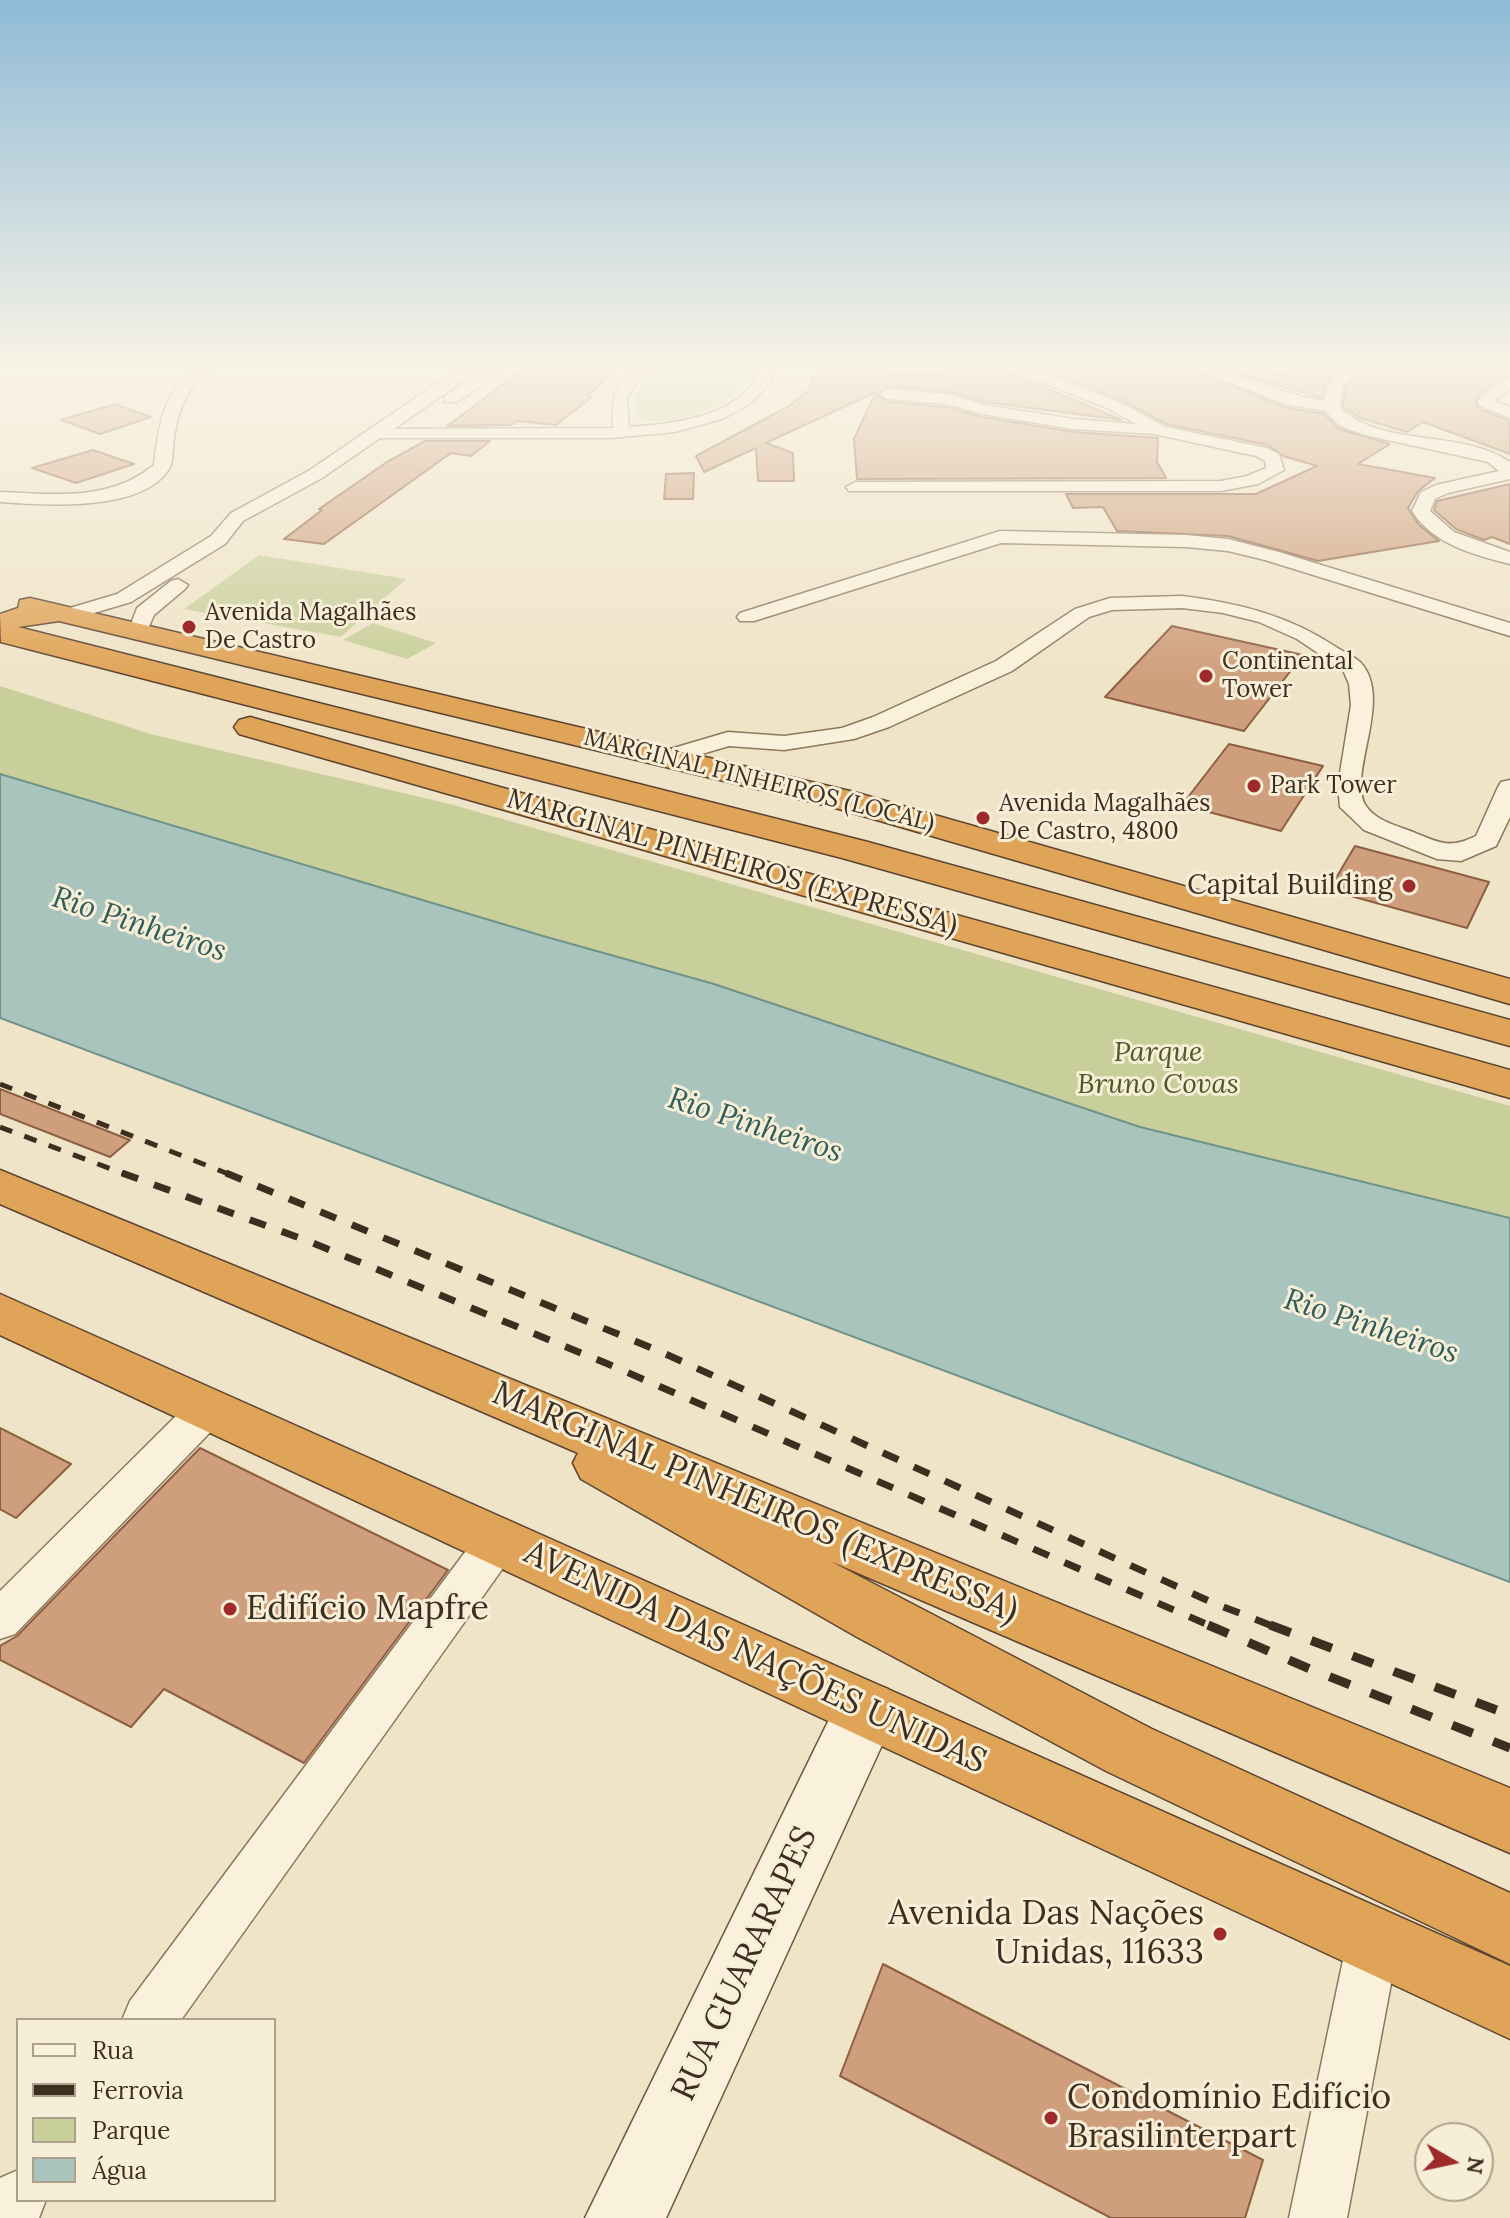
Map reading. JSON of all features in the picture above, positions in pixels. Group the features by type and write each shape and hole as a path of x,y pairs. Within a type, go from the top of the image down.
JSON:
{"highway":[{"name":"MARGINAL PINHEIROS (LOCAL)","path":"0,599 62,614 141,622 842,799 1510,992"},
{"path":"62,614 12,618 2,623 1,628 11,636 855,850 1510,1033"},
{"name":"MARGINAL PINHEIROS (EXPRESSA)","path":"0,655 1510,1084"},
{"name":"MARGINAL PINHEIROS (EXPRESSA)","path":"3,1188 1510,1821"},
{"name":"AVENIDA DAS NAÇÕES UNIDAS","path":"0,1313 1510,2003"},
{"path":"461,1379 654,1495 1129,1750 1510,1929"}],"street":[{"path":"0,497 78,499 111,494 140,485 156,472"},
{"path":"242,532 237,517 320,472"},
{"path":"254,509 270,510 281,516 292,505 344,472"},
{"path":"855,487 984,494 1221,486 1252,480 1272,472"},
{"path":"1508,472 1506,475 1442,489 1427,496 1421,511 1426,520 1450,537 1510,558"},
{"path":"747,617 998,531 1228,545 1510,630"},
{"path":"62,614 105,606 124,598 218,540 242,532"},
{"path":"105,606 141,622 159,599 242,532"},
{"path":"668,757 728,739 784,743 846,734 881,722 1004,666 1082,613 1110,604 1182,602 1223,607 1266,618 1304,635 1353,667 1360,684 1362,705 1350,785 1353,807 1373,825 1437,851 1461,853 1487,841 1510,787"},
{"path":"0,1620 209,1408"},
{"path":"150,2018 498,1541"},
{"name":"RUA GUARARAPES","path":"625,2218 866,1710"},
{"path":"1318,2218 1373,1941"},
{"path":"4,2218 16,2202"}],"green space":[{"path":"259,555 406,579 341,637 184,609"},
{"path":"373,623 436,643 407,659 343,640"},
{"name":"Parque Bruno Covas","path":"0,686 154,735 450,804 1510,1106 1510,1218 1140,1127 714,984 0,774"}],"water":[{"name":"Rio Pinheiros","path":"0,774 714,984 1140,1127 1510,1218 1510,1582 0,1018"}],"building":[{"path":"42,472 111,472 76,483"},
{"path":"373,472 425,472 324,544 284,539 322,510 319,509"},
{"path":"757,472 794,472 794,481 758,481"},
{"path":"856,472 1162,472 1166,478 857,479"},
{"path":"1305,472 1399,472 1435,478 1418,491 1408,508 1419,525 1439,541 1318,561 1228,536 1117,531 1103,507 1073,508 1066,494 1256,494"},
{"path":"694,473 693,499 664,499 666,474"},
{"path":"1510,484 1510,544 1492,537 1484,540 1456,529 1434,510 1437,501"},
{"name":"Continental Tower","path":"1172,626 1303,655 1244,731 1105,697"},
{"name":"Park Tower","path":"1229,744 1323,766 1281,831 1182,805"},
{"name":"Capital Building","path":"1355,846 1489,882 1467,928 1329,890"},
{"path":"0,1089 130,1140 110,1157 0,1114"},
{"path":"0,1428 71,1464 16,1518 0,1509"},
{"name":"Edifício Mapfre","path":"200,1448 448,1570 304,1763 164,1689 131,1727 0,1660 0,1646 17,1636"},
{"name":"Condomínio Edifício Brasilinterpart","path":"883,1964 1263,2160 1245,2218 1111,2218 840,2076"}],"railway":[{"path":"0,1084 228,1174"},
{"path":"0,1127 127,1175"},
{"path":"122,1173 308,1241 608,1364 1213,1627"},
{"path":"228,1174 659,1351 1211,1602 1275,1627"},
{"path":"1208,1625 1510,1748"},
{"path":"1270,1625 1510,1715"}],"place":[{"name":"Avenida Magalhães De Castro","path":"189,627"},
{"name":"Continental Tower","path":"1206,676"},
{"name":"Park Tower","path":"1254,786"},
{"name":"Avenida Magalhães De Castro, 4800","path":"983,818"},
{"name":"Capital Building","path":"1409,886"},
{"name":"Edifício Mapfre","path":"230,1609"},
{"name":"Avenida Das Nações Unidas, 11633","path":"1220,1934"},
{"name":"Condomínio Edifício Brasilinterpart","path":"1051,2118"}]}
